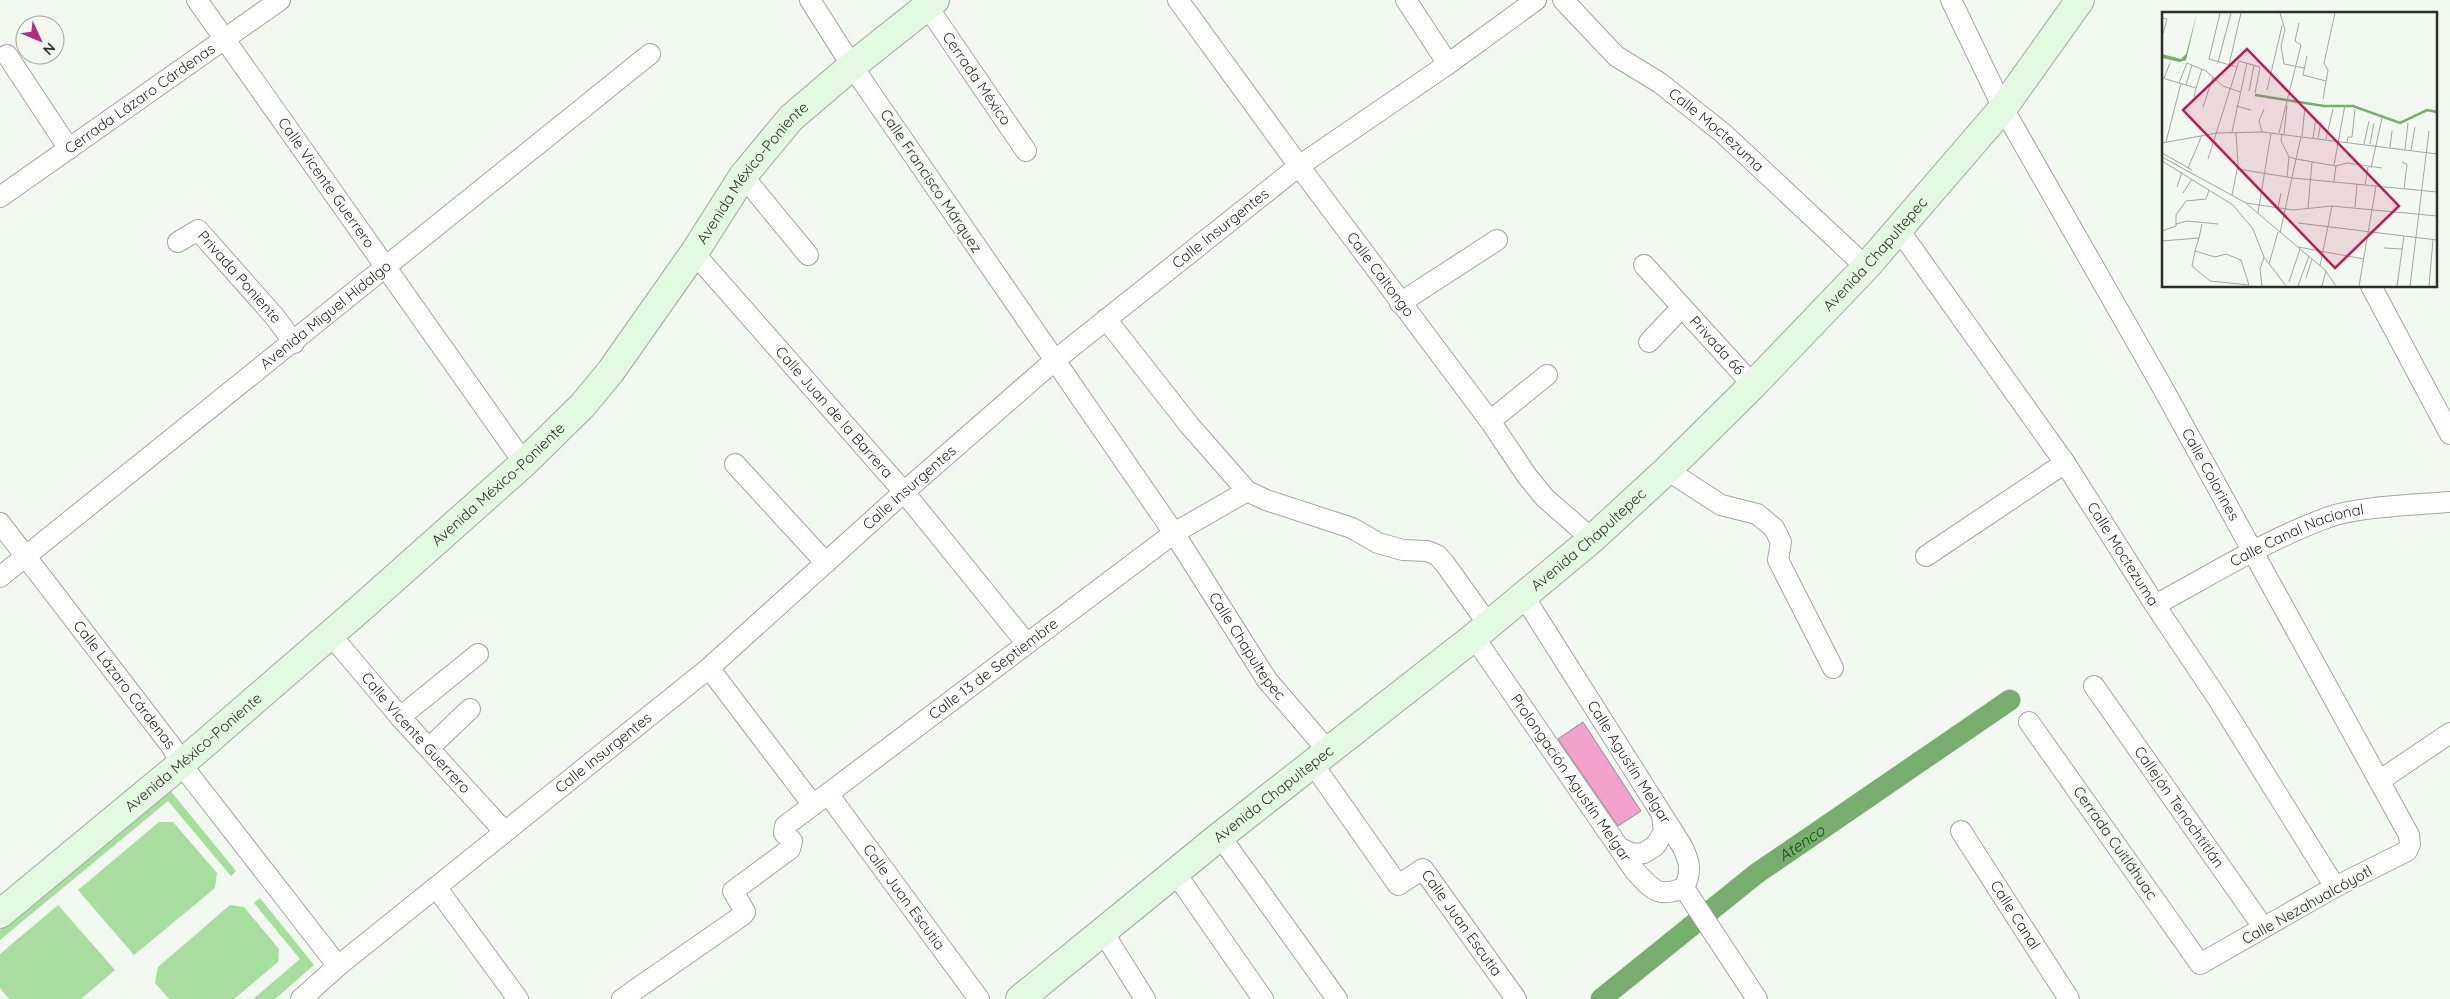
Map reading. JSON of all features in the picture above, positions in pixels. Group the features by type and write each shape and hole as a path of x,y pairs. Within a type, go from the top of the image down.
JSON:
{"main road":[{"name":"Avenida Chapultepec","path":"1020,999 1176,874 1220,836 1481,631 1592,539 1667,470 1753,385 1899,230 2003,108 2080,0"},
{"name":"Avenida México-Poniente","path":"0,914 181,764 524,462 584,405 611,371 694,252 743,176 791,118 931,3"}],"street":[{"name":"Calle Vicente Guerrero","path":"197,0 524,462"},
{"name":"Cerrada Lázaro Cárdenas","path":"0,197 280,0"},
{"name":"Calle Francisco Márquez","path":"810,0 852,66 1054,361"},
{"name":"Calle Caltongo","path":"1178,0 1545,498 1592,539"},
{"path":"1406,0 1448,64"},
{"name":"Calle Insurgentes","path":"301,999 338,966 504,831 709,668 904,492 1054,361 1299,166 1448,64 1536,0"},
{"name":"Calle Moctezuma","path":"1563,0 1616,56 1660,83 1724,134 1866,267"},
{"name":"Calle Colorines","path":"1950,0 2003,108 2160,382 2409,834 2410,844"},
{"name":"Cerrada México","path":"931,3 1026,151"},
{"path":"7,54 69,149"},
{"name":"Avenida Miguel Hidalgo","path":"0,577 294,343 650,54"},
{"path":"743,176 808,255"},
{"name":"Privada Poniente","path":"178,242 198,230 275,317 294,343"},
{"name":"Calle Moctezuma","path":"1899,230 2065,463 2154,605 2218,699 2335,887"},
{"path":"1400,302 1498,240"},
{"name":"Calle Juan de la Barrera","path":"694,252 904,492 1027,644"},
{"name":"Privada 66","path":"1644,265 1753,385"},
{"path":"2372,288 2450,434"},
{"name":"Privada 66","path":"1649,342 1682,307"},
{"path":"1106,319 1190,426 1247,491"},
{"path":"1054,361 1174,534"},
{"path":"1490,421 1547,375"},
{"path":"1926,556 2065,463"},
{"path":"735,464 826,563"},
{"path":"1667,470 1721,505 1757,514 1774,528 1781,542 1778,560 1833,668"},
{"name":"Calle 13 de Septiembre","path":"622,999 743,915 745,912 743,906 733,891 790,850 792,841 784,833 785,826 1174,534 1247,491"},
{"name":"Prolongación Agustín Melgar","path":"1247,491 1266,500 1352,528 1378,543 1402,550 1427,551 1437,555 1481,631 1635,871 1657,891 1668,894 1684,888"},
{"name":"Calle Canal Nacional","path":"2154,605 2254,552 2330,517 2363,511 2450,502"},
{"name":"Calle Lázaro Cárdenas","path":"0,523 24,558 172,747 181,764 338,966"},
{"name":"Calle Chapultepec","path":"1174,534 1267,680 1321,758"},
{"name":"Calle Agustín Melgar","path":"1523,595 1690,862 1690,875 1684,888"},
{"name":"Calle Vicente Guerrero","path":"330,634 400,717 504,831"},
{"path":"400,717 478,654"},
{"path":"709,668 820,800"},
{"name":"Callejón Tenochtitlán","path":"2094,686 2263,928"},
{"path":"429,748 470,708"},
{"name":"Cerrada Cuitláhuac","path":"2029,722 2200,964"},
{"path":"2379,781 2450,733"},
{"name":"Calle Juan Escutia","path":"1321,758 1398,885 1423,869 1516,999"},
{"name":"Calle Juan Escutia","path":"820,800 979,999"},
{"path":"1620,848 1632,854 1644,853 1655,846 1664,832 1662,815"},
{"name":"Calle Canal","path":"1961,831 2069,999"},
{"path":"1220,836 1336,999"},
{"name":"Calle Nezahualcóyotl","path":"2200,964 2335,887 2407,851 2410,844"},
{"path":"1176,874 1263,999"},
{"path":"436,887 518,999"},
{"path":"1684,888 1756,999"},
{"path":"1103,932 1145,999"}],"green space":[{"path":"169,789 236,871 231,876 168,801 0,940 0,930"},
{"path":"159,822 173,822 217,873 215,888 134,955 78,890"},
{"path":"260,898 314,965 275,999 253,999 300,959 254,903"},
{"path":"58,905 115,970 81,999 9,999 0,988 0,954"},
{"path":"230,905 244,907 279,949 278,962 234,999 169,999 155,983 158,967"}],"building":[{"path":"1583,722 1641,811 1618,826 1558,739"}],"waterway":[{"name":"Atenco","path":"1601,999 1756,874 2010,700"}]}
